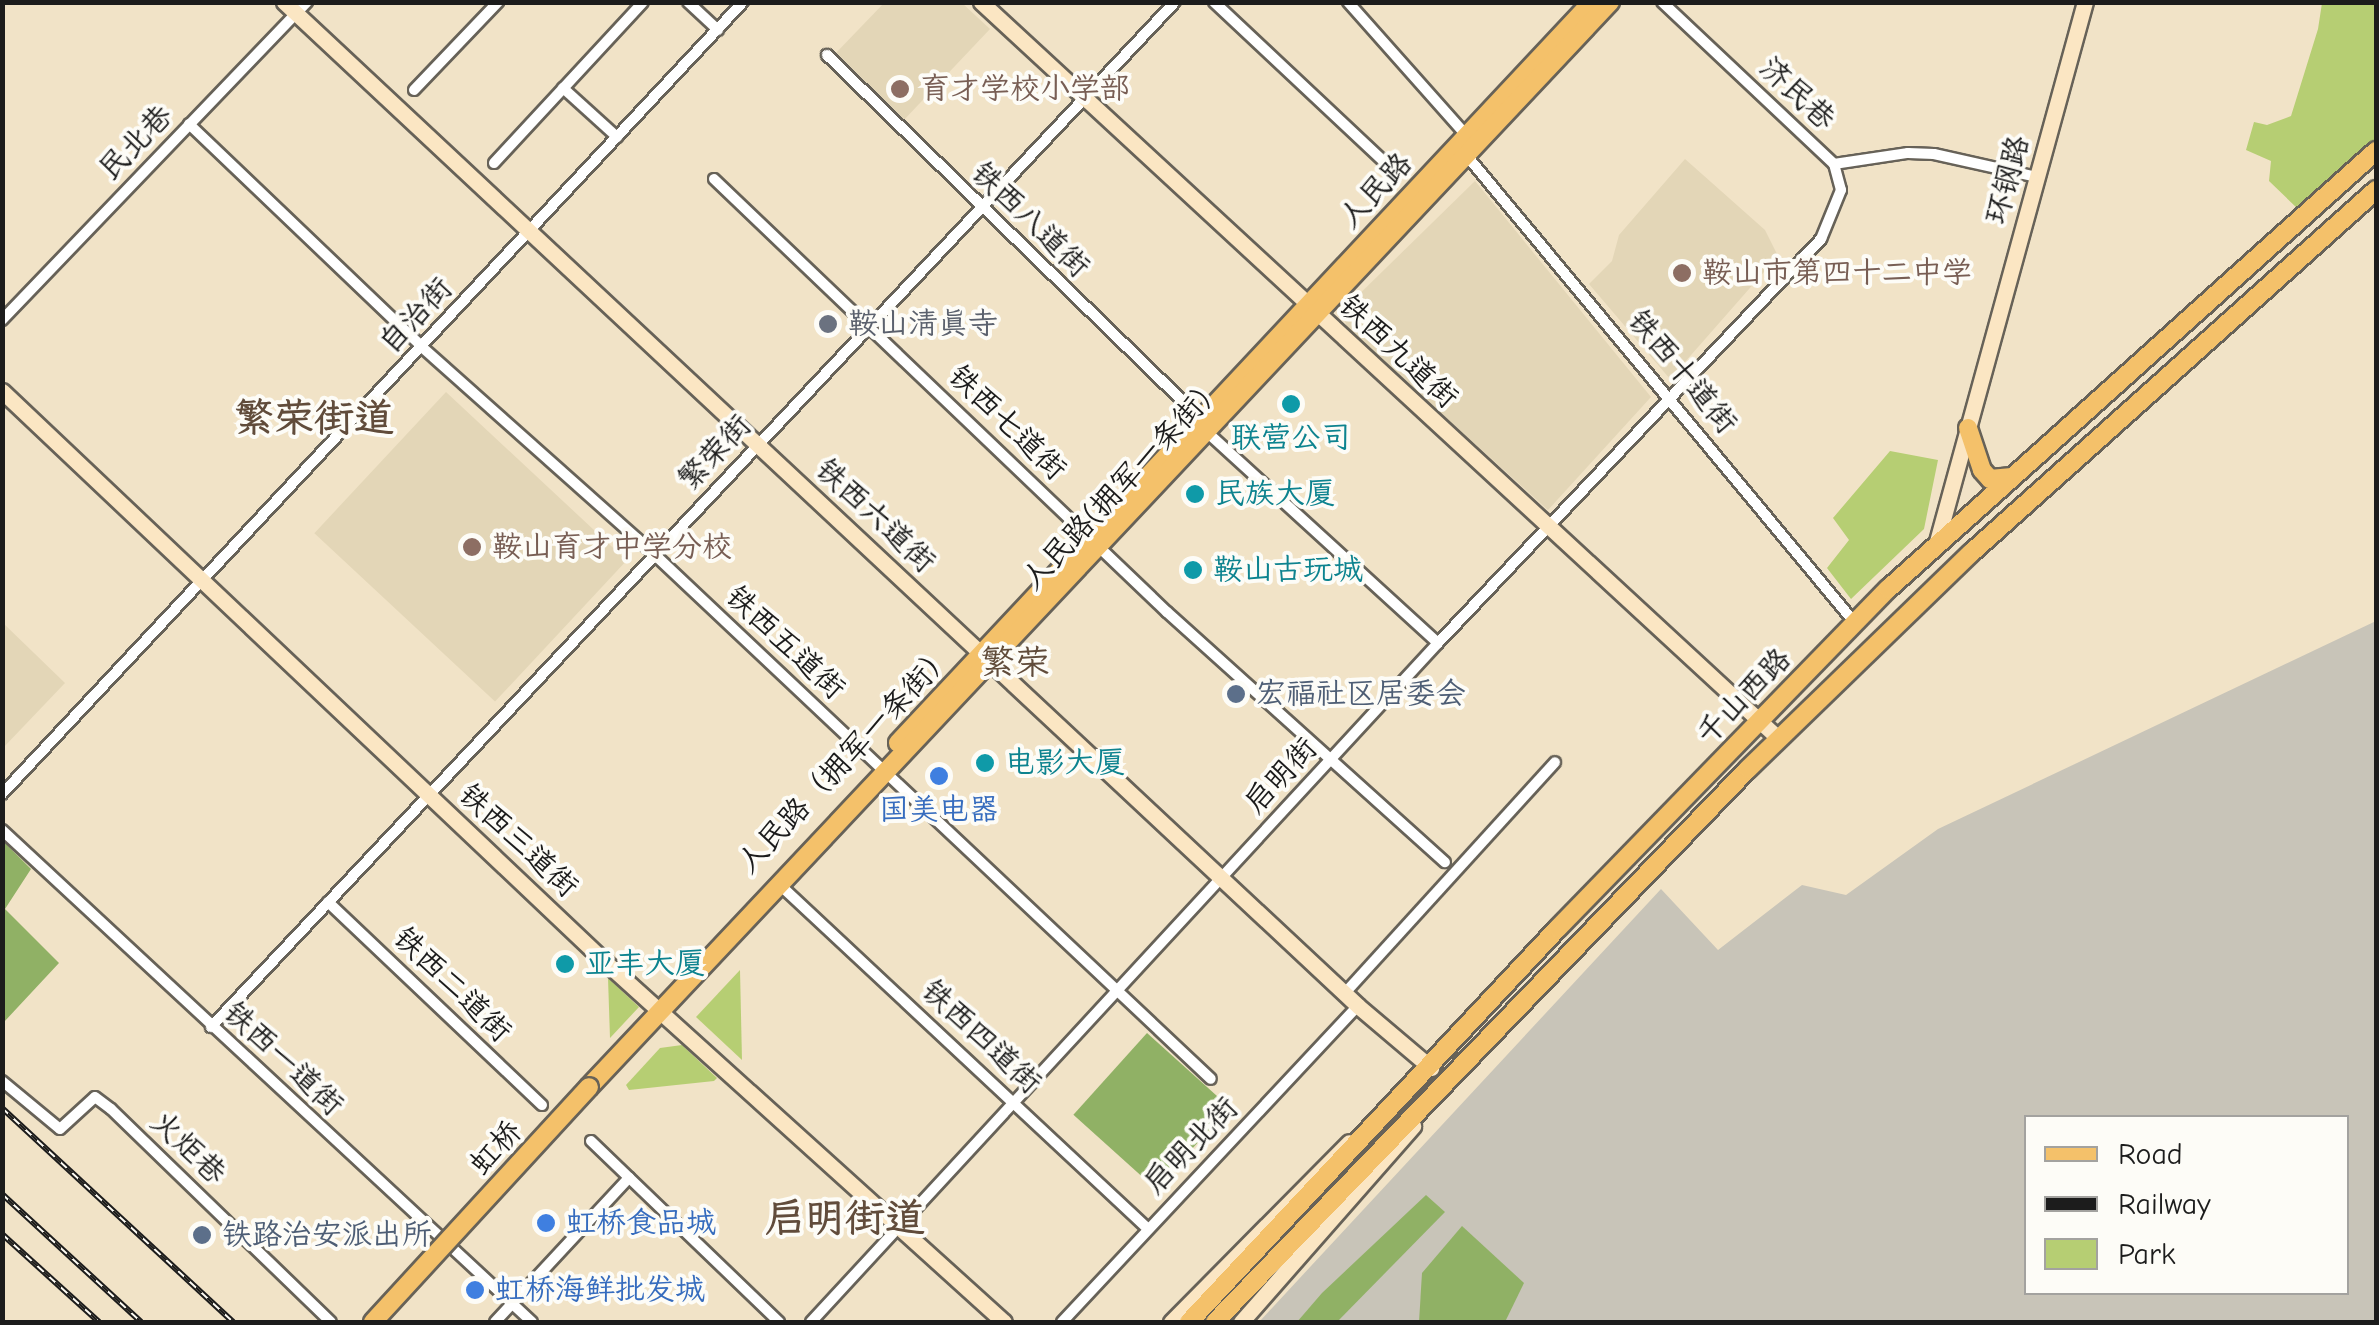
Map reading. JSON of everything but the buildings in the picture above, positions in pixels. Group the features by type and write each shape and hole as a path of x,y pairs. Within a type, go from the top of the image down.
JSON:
{"main road":[{"name":"铁西九道街","path":"982,2 1779,739"},
{"name":"人民路","path":"1312,310 1466,136 1592,2"},
{"name":"人民路(拥军一条街)","path":"657,1008 780,885 881,768 1312,310 1466,156 1610,2"},
{"name":"环钢路","path":"1936,545 2084,2"},
{"name":"铁西六道街","path":"296,6 529,232 1358,1006 1431,1068"},
{"name":"千山西路","path":"1190,1322 1342,1164 1558,928 1855,623 1936,545 2376,151"},
{"name":"千山西路","path":"1215,1322 1448,1084 1566,954 1779,739 1971,553 2376,190"},
{"name":"铁西三道街","path":"2,391 657,1008 1004,1322"},
{"path":"1968,428 1982,470 1990,478 2012,477"},
{"name":"人民路（拥军一条街）","path":"657,1008 881,768"},
{"name":"虹桥","path":"373,1322 589,1088 657,1008"},
{"path":"1241,1322 1352,1202 1448,1084"},
{"path":"1170,1322 1335,1154 1413,1087"}],"street":[{"path":"414,90 498,2"},
{"path":"494,162 643,2"},
{"path":"688,2 718,30"},
{"name":"自治街","path":"2,794 743,2"},
{"path":"1214,2 1391,168"},
{"path":"1348,2 1466,136"},
{"name":"济民巷","path":"1662,2 1834,164 1908,152 2037,177"},
{"name":"繁荣街","path":"211,1027 1174,3"},
{"name":"民北巷","path":"2,320 296,6"},
{"name":"铁西八道街","path":"827,55 1204,426 1438,643"},
{"path":"563,88 617,137"},
{"name":"铁西五道街","path":"189,124 422,346 654,554 1211,1079"},
{"name":"铁西十道街","path":"1466,156 1671,396 1855,623"},
{"name":"启明街","path":"811,1322 1438,643 1821,239 1841,190 1834,164"},
{"name":"铁西七道街","path":"714,180 1096,543 1445,862"},
{"path":"1345,993 1555,762"},
{"name":"铁西一道街","path":"2,830 532,1322"},
{"name":"铁西四道街","path":"780,885 1147,1228"},
{"name":"铁西二道街","path":"328,902 542,1105"},
{"name":"启明北街","path":"1062,1322 1358,1006"},
{"name":"火炬巷","path":"2,1081 60,1129 95,1097 331,1322"},
{"path":"590,1141 780,1322"},
{"path":"495,1322 630,1178"}],"shaded area":[{"name":"育才学校小学部","path":"884,3 962,3 990,29 902,122 833,56"},
{"name":"鞍山市第四十二中学","path":"1685,159 1765,230 1778,256 1670,379 1589,284 1612,261 1619,235"},
{"path":"1475,181 1651,397 1548,510 1347,328 1342,311"},
{"name":"鞍山育才中学分校","path":"446,392 627,560 495,702 314,533"},
{"path":"2376,621 2376,1322 1259,1322 1661,889 1718,950 1802,885 1846,895 1938,829"},
{"path":"3,623 65,683 2,748"}],"green space":[{"path":"2322,3 2376,3 2376,142 2299,210 2269,181 2271,161 2246,150 2254,122 2267,125 2291,116 2318,29"},
{"path":"1890,451 1938,460 1924,529 1851,599 1827,568 1849,540 1833,518"},
{"path":"3,841 31,869 5,909 59,963 4,1022"},
{"path":"740,970 742,1060 696,1017"},
{"path":"608,978 639,1007 610,1038"},
{"path":"1147,1033 1229,1107 1156,1189 1073,1115"},
{"path":"682,1045 717,1078 714,1081 629,1090 626,1085 660,1048"},
{"path":"1426,1195 1445,1212 1337,1322 1297,1322 1322,1293"},
{"path":"1462,1226 1524,1283 1505,1322 1419,1322 1422,1273"}],"railway":[{"path":"2,1108 233,1322"},
{"path":"2,1194 141,1322"},
{"path":"2,1234 99,1322"}],"place":[{"name":"育才学校小学部","path":"900,89"},
{"name":"鞍山市第四十二中学","path":"1682,273"},
{"name":"鞍山清真寺","path":"828,324"},
{"name":"联营公司","path":"1291,404"},
{"name":"民族大厦","path":"1195,494"},
{"name":"鞍山育才中学分校","path":"472,547"},
{"name":"鞍山古玩城","path":"1193,570"},
{"name":"宏福社区居委会","path":"1236,694"},
{"name":"电影大厦","path":"985,763"},
{"name":"国美电器","path":"939,776"},
{"name":"亚丰大厦","path":"565,964"},
{"name":"虹桥食品城","path":"546,1223"},
{"name":"铁路治安派出所","path":"202,1235"},
{"name":"虹桥海鲜批发城","path":"475,1290"}],"district":[{"name":"繁荣街道","path":"314,418"},
{"name":"繁荣","path":"1015,663"},
{"name":"启明街道","path":"845,1218"}]}
